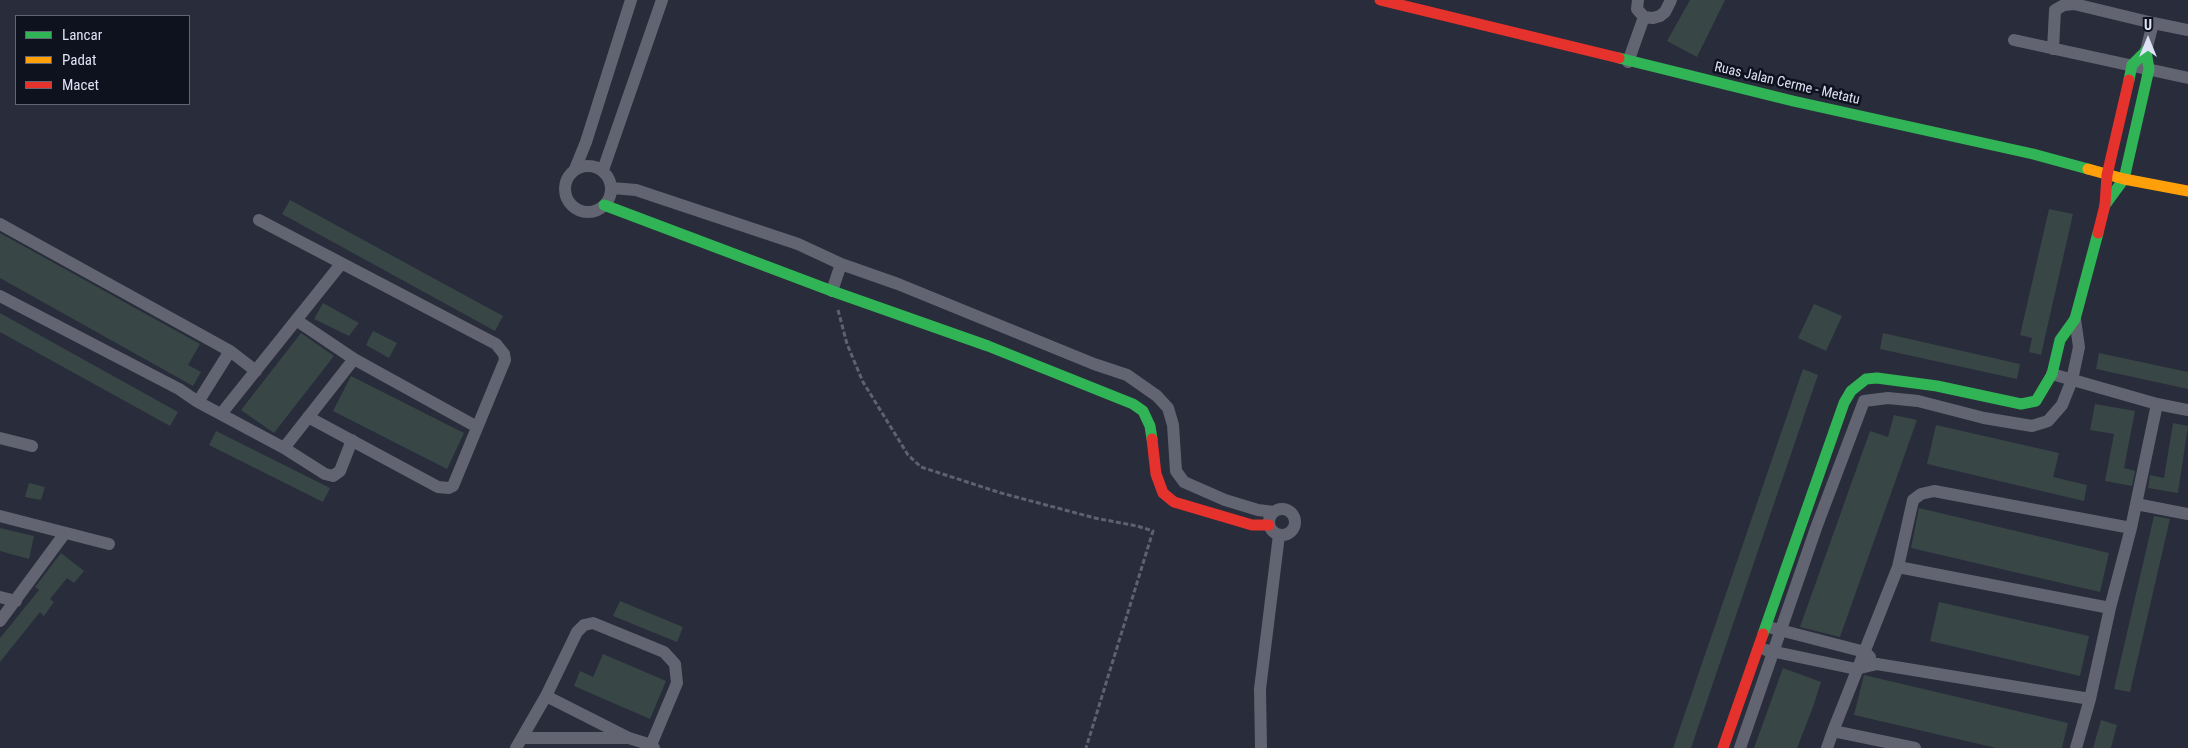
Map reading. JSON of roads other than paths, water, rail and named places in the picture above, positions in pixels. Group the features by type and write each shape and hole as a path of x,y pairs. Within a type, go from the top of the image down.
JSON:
{"street":[{"path":"575,169 586,142 631,0"},
{"path":"603,170 662,0"},
{"name":"Ruas Jalan Cerme - Metatu","path":"1380,0 1793,102 2033,154 2124,180 2188,190"},
{"path":"1638,0 1637,9 1644,17"},
{"path":"1644,17 1660,16 1671,0"},
{"path":"2052,49 2055,10 2064,5 2074,4 2188,30"},
{"path":"1628,62 1644,17"},
{"path":"2105,205 2124,180 2150,69 2146,51 2153,23"},
{"path":"2014,40 2188,78"},
{"path":"1723,748 1844,403 1851,391 1866,379 1878,378 1937,386 2021,404 2036,401 2052,374 2060,340 2075,319 2105,205 2107,175 2132,65 2146,51"},
{"path":"584,165 594,166 603,170 609,178 612,188 610,197 604,205 596,210 586,212 577,210 569,203 565,194 565,185 568,176 575,169 584,165"},
{"path":"612,188 636,190 798,244 841,264 898,284 1094,364 1127,375 1157,396 1168,408 1173,425 1176,471 1184,482 1226,500 1258,510 1274,512 1282,509 1289,511 1294,516 1295,524 1286,535 1272,532 1269,525 1270,517 1274,512"},
{"path":"604,205 832,291 988,346 1133,404 1143,412 1150,426 1156,474 1163,493 1174,502 1206,513 1252,525 1269,525"},
{"path":"259,220 496,344 502,350 505,360 453,486 446,488 438,487 308,417"},
{"path":"0,224 230,351 256,370"},
{"path":"221,414 341,264"},
{"path":"832,291 841,264"},
{"path":"0,296 179,389 198,402 284,448 325,474 334,476 340,471 352,440"},
{"path":"1864,401 1888,398 1918,401 1984,418 2032,426 2048,421 2062,405 2072,380 2079,347 2075,319"},
{"path":"296,320 354,359 476,427"},
{"path":"198,402 230,351"},
{"path":"284,448 354,359"},
{"path":"2052,374 2156,404 2188,410"},
{"path":"1740,748 1780,630 1864,401 1858,385"},
{"path":"2076,748 2131,528 2156,404"},
{"path":"0,438 32,446"},
{"path":"1827,748 1856,669 1865,652 1898,567 1913,500 1921,494 1934,490 2131,528"},
{"path":"2136,504 2188,514"},
{"path":"0,516 109,544"},
{"path":"0,621 65,533"},
{"path":"1261,748 1260,689 1279,535"},
{"path":"1898,567 2110,608"},
{"path":"0,597 16,601"},
{"path":"519,743 546,696 577,632 584,625 593,623 664,652 675,664 677,683 652,746 630,738 546,696"},
{"path":"1765,626 1865,652 1877,664"},
{"path":"1758,647 1773,653 1856,669 1877,664 2090,698"},
{"path":"1833,731 1915,748"},
{"path":"519,743 630,738"}]}
